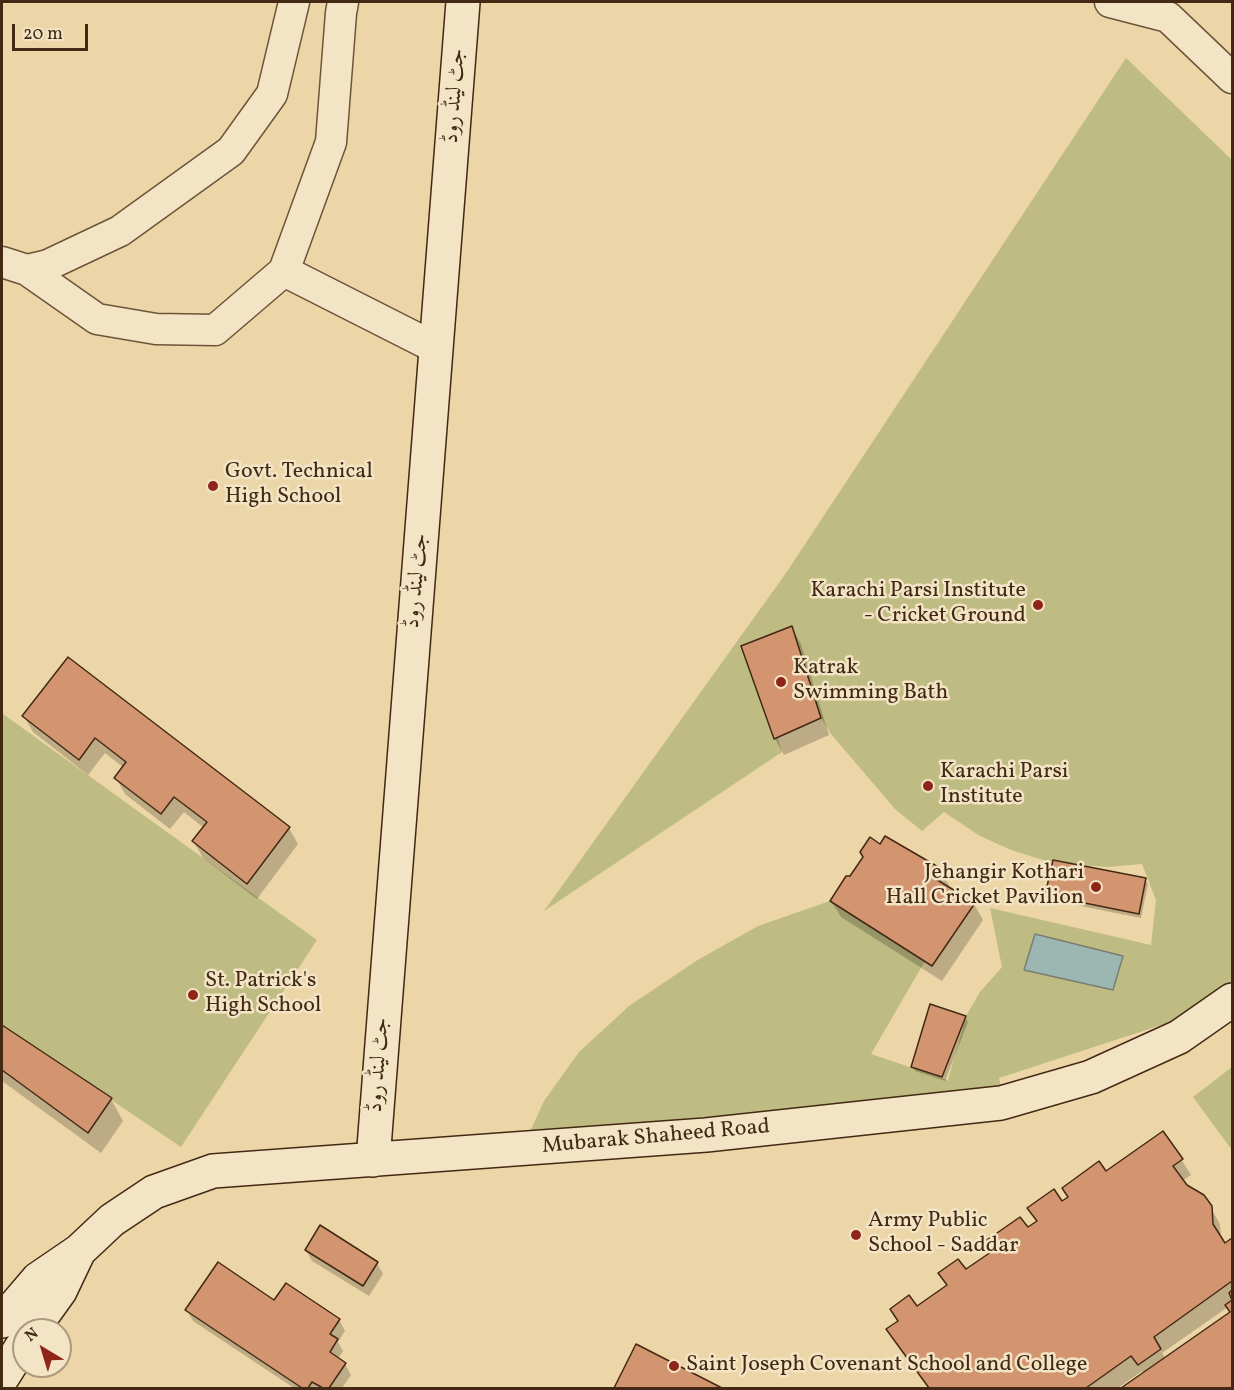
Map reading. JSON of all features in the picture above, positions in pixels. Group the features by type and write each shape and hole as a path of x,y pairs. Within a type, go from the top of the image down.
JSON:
{"street":[{"path":"14,266 48,265 120,231 231,151 273,94 294,2"},
{"path":"14,266 97,318 156,329 215,330 284,271 331,142 341,13 344,2"},
{"name":"جٹ لینڈ روڈ","path":"373,1160 463,2"},
{"path":"1110,2 1170,9 1233,78"},
{"path":"284,271 436,348"},
{"name":"Mubarak Shaheed Road","path":"2,1321 38,1279 79,1251 112,1220 154,1192 213,1171 706,1135 1001,1103 1101,1072 1179,1037 1233,1000"},
{"name":"Mubarak Shaheed Road","path":"41,1318 60,1291 79,1251"},
{"path":"2,1378 12,1362"}],"shaded area":[{"name":"Karachi Parsi Institute","path":"1126,58 1232,160 1232,988 1192,1015 999,1078 1002,1090 527,1138 544,1101 579,1052 629,1006 696,961 758,926 830,901 925,961 871,1054 948,1080 966,1016 980,992 1002,967 990,908 1151,945 1156,900 1142,864 1109,867 1043,860 1011,850 980,836 944,812 922,831 895,809 831,734 821,718 792,626 741,646 773,739 778,738 782,752 544,911 786,573"},
{"path":"3,714 317,940 181,1147 2,1026"},
{"path":"1232,1067 1232,1150 1193,1097"}],"water":[{"path":"1035,934 1123,956 1113,990 1024,970"}],"building":[{"name":"Katrak Swimming Bath","path":"792,626 821,718 774,739 741,646"},
{"path":"68,657 290,827 247,884 192,841 207,822 174,797 161,814 114,778 126,762 95,738 79,760 22,716"},
{"path":"885,836 940,868 934,878 975,903 932,966 830,901 846,876 850,876 863,857 860,852 870,837 880,844"},
{"name":"Jehangir Kothari Hall Cricket Pavilion","path":"1053,860 1146,878 1139,914 1045,895"},
{"path":"930,1004 966,1016 942,1077 911,1067"},
{"path":"2,1025 112,1098 88,1133 2,1070"},
{"path":"1163,1131 1183,1159 1173,1166 1187,1185 1204,1195 1212,1206 1213,1224 1225,1243 1232,1238 1232,1281 1154,1337 1161,1349 1138,1365 1131,1356 1086,1388 929,1388 886,1329 898,1321 890,1309 909,1295 917,1306 947,1285 938,1273 958,1259 966,1269 991,1252 984,1242 1020,1217 1028,1227 1037,1221 1027,1208 1054,1189 1062,1201 1068,1197 1062,1188 1099,1161 1106,1171"},
{"path":"320,1225 378,1262 363,1286 305,1250"},
{"path":"218,1262 274,1300 286,1283 340,1319 330,1334 338,1339 330,1352 346,1363 329,1388 323,1388 312,1382 308,1388 302,1388 185,1310"},
{"path":"1232,1300 1232,1388 1121,1388 1230,1312 1225,1305"},
{"path":"636,1344 722,1388 614,1388"}],"place":[{"name":"Govt. Technical High School","path":"213,486"},
{"name":"Karachi Parsi Institute - Cricket Ground","path":"1038,605"},
{"name":"Katrak Swimming Bath","path":"781,682"},
{"name":"Karachi Parsi Institute","path":"928,786"},
{"name":"Jehangir Kothari Hall Cricket Pavilion","path":"1096,887"},
{"name":"St. Patrick's High School","path":"193,995"},
{"name":"Army Public School - Saddar","path":"856,1235"},
{"name":"Saint Joseph Covenant School and College","path":"674,1366"}]}
